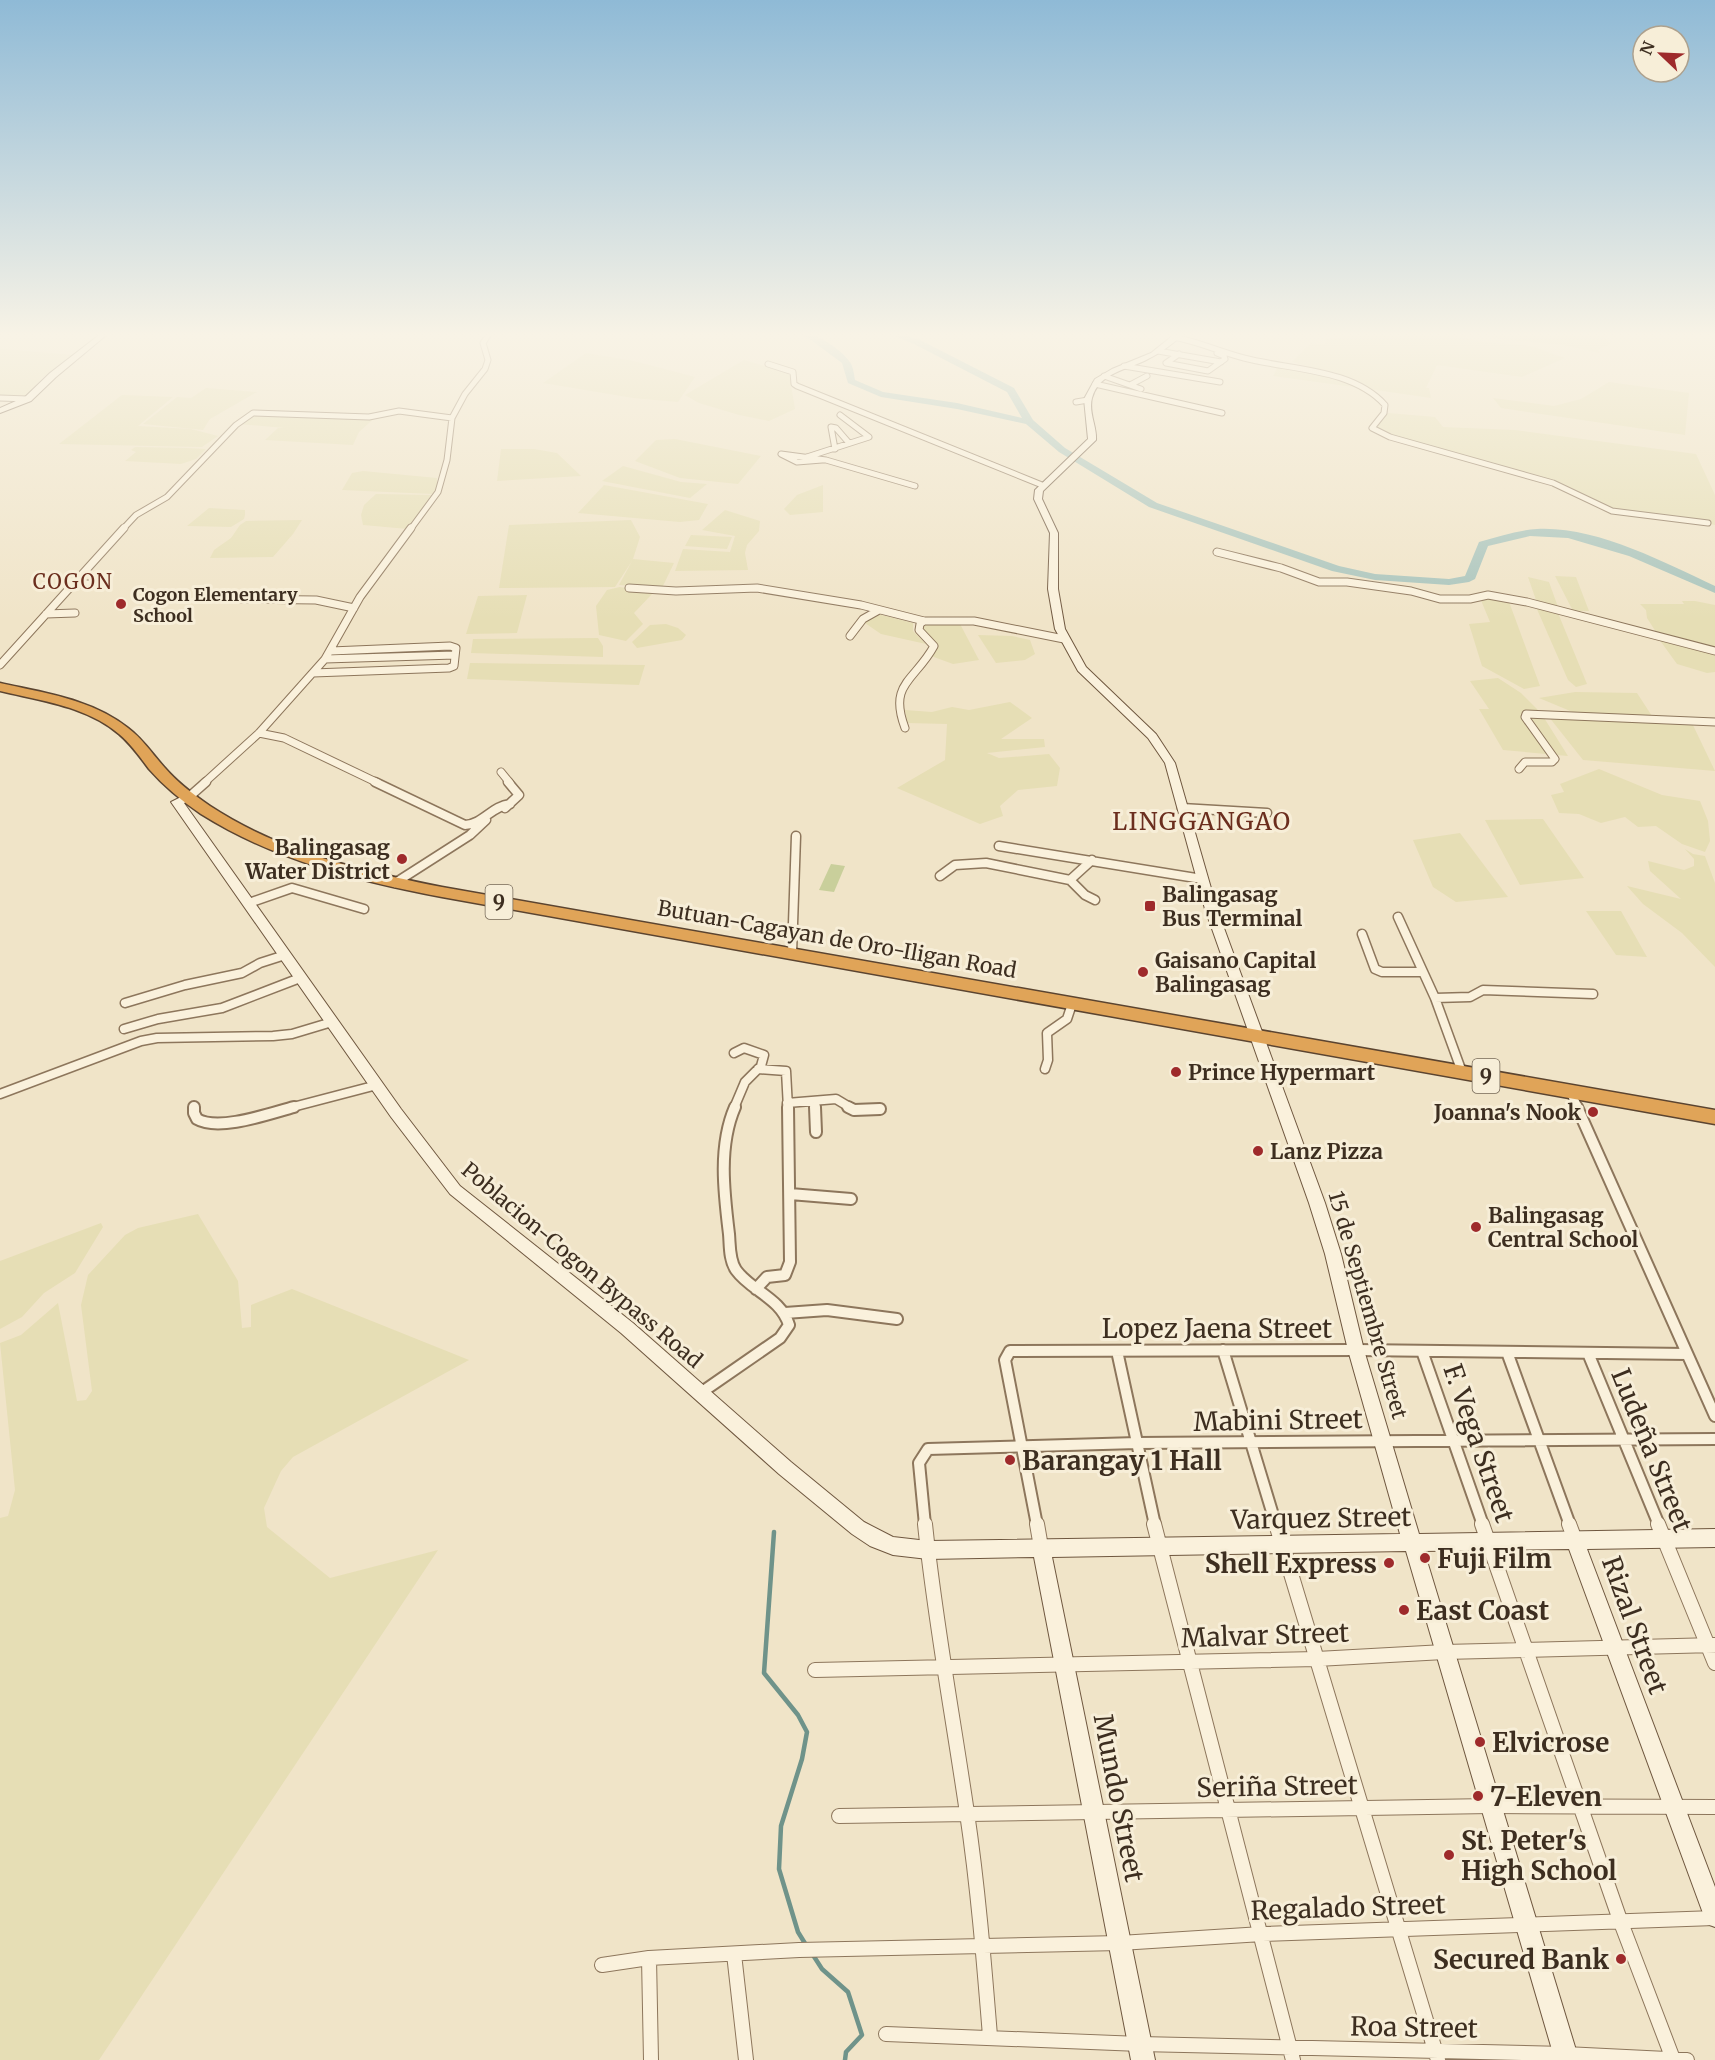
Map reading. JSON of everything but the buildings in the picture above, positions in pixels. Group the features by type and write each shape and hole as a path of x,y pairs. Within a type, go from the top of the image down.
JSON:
{"highway":[{"name":"Butuan-Cagayan de Oro-Iligan Road","path":"0,687 69,704 114,723 135,741 168,781 228,823 278,847 318,862 394,883 1715,1117"}],"street":[{"path":"0,665 75,584 100,552 136,515 167,497 232,428"},
{"path":"189,797 259,733 331,651 354,608 438,492 447,460 451,428"},
{"path":"831,428 835,449"},
{"path":"837,428 849,443"},
{"path":"807,457 869,436 858,428"},
{"path":"902,428 943,446 1013,470 1042,485 1084,449 1093,437 1091,428"},
{"path":"1372,428 1382,435 1445,455 1553,483 1612,511 1640,517 1708,523"},
{"path":"822,460 797,462 781,454 822,460 915,486"},
{"name":"15 de Septiembre Street","path":"1042,485 1037,494 1054,533 1053,589 1057,619 1082,669 1152,736 1170,763 1202,879 1317,1203 1333,1254 1356,1350 1444,1652 1566,2057"},
{"path":"1217,552 1281,567 1318,582 1347,582 1411,591 1440,598 1470,599 1488,595 1527,602 1715,651"},
{"path":"75,584 98,584"},
{"path":"628,588 676,591 750,587 879,610 924,621 974,621 1065,639"},
{"path":"235,599 316,600 354,608"},
{"path":"850,636 863,619 879,610"},
{"path":"46,614 75,613"},
{"path":"905,728 899,712 898,694 934,646 919,630 920,624 924,621"},
{"path":"313,673 449,668 454,666 456,648 453,646 331,651"},
{"path":"325,659 455,655"},
{"path":"1519,769 1525,762 1555,760 1525,717 1526,714 1715,722"},
{"path":"259,733 284,738 465,825 473,824 500,805 510,804"},
{"path":"394,883 470,836 519,795 501,772"},
{"name":"Poblacion-Cogon Bypass Road","path":"189,797 177,802 419,1146 455,1190 627,1328 702,1392 785,1468 858,1528 877,1540 893,1546 928,1551"},
{"path":"1182,808 1267,813"},
{"path":"792,953 796,836"},
{"path":"999,846 1202,879"},
{"path":"1070,880 1092,860"},
{"path":"940,876 955,865 977,863 1070,880 1085,896 1095,900"},
{"path":"1076,887 1081,871"},
{"path":"249,903 292,888 364,909"},
{"path":"1398,917 1435,998 1462,1072"},
{"path":"1362,934 1375,969 1382,972 1423,972"},
{"path":"125,1003 185,985 242,973 260,963 285,955"},
{"path":"124,1029 158,1019 190,1016 222,1008 300,978"},
{"path":"1435,998 1470,997 1483,990 1593,994"},
{"path":"1045,1069 1048,1060 1047,1033 1067,1019 1072,1004"},
{"path":"0,1094 141,1041 156,1038 273,1036 292,1034 332,1022"},
{"path":"702,1392 784,1334 789,1324 785,1313 738,1273 732,1264 723,1184 728,1122 748,1077 758,1069 764,1056 744,1048 734,1053"},
{"path":"756,1289 767,1277 784,1275 789,1266 790,1194 786,1071 758,1069"},
{"path":"194,1107 196,1119 206,1123 218,1123 281,1110 377,1085"},
{"path":"1570,1091 1715,1416"},
{"path":"787,1103 839,1099 854,1110 880,1109"},
{"path":"815,1101 816,1132"},
{"path":"790,1194 851,1199"},
{"path":"785,1313 807,1309 835,1309 897,1319"},
{"path":"1223,1350 1280,1545 1400,1929 1437,2056"},
{"name":"Lopez Jaena Street","path":"1021,1446 1005,1360 1007,1353 1013,1351 1356,1350 1687,1354"},
{"path":"1117,1351 1159,1546 1292,2054"},
{"name":"F. Vega Street","path":"1422,1351 1620,1920 1680,2060"},
{"name":"Rizal Street","path":"1507,1352 1614,1649 1715,1917"},
{"name":"Ludeña Street","path":"1588,1353 1664,1539 1711,1646 1715,1663"},
{"name":"Mabini Street","path":"928,1551 919,1463 923,1452 933,1447 1137,1443 1715,1439"},
{"path":"1021,1446 1041,1547"},
{"name":"Varquez Street","path":"928,1551 1041,1547 1715,1538"},
{"name":"Mundo Street","path":"1041,1547 1141,2052"},
{"path":"928,1551 943,1666 967,1814 983,1946 990,2036"},
{"name":"Malvar Street","path":"815,1670 1317,1659 1444,1652 1711,1646"},
{"name":"Seriña Street","path":"839,1816 1491,1806 1715,1807"},
{"name":"Regalado Street","path":"602,1965 649,1958 798,1950 1120,1943 1262,1934 1715,1917"},
{"path":"734,1954 746,2060"},
{"path":"649,1958 651,2060"},
{"name":"Roa Street","path":"886,2034 990,2036 1141,2052 1680,2060"}],"shaded area":[{"path":"79,428 191,429 218,436 202,447 59,444"},
{"path":"278,428 363,428 353,445 265,440"},
{"path":"1376,428 1470,428 1515,430 1696,454 1715,495 1715,525 1673,517 1630,517 1606,508 1569,488 1374,430"},
{"path":"1638,428 1686,428 1685,435"},
{"path":"675,439 761,456 738,484 680,478 635,461 656,440"},
{"path":"135,447 206,449 196,459 181,464 125,461 136,452 131,450"},
{"path":"501,449 534,449 557,453 581,476 497,481"},
{"path":"623,466 681,482 707,484 690,498 602,481"},
{"path":"363,471 437,478 437,489 433,494 342,490 352,473"},
{"path":"604,485 708,504 699,520 680,522 578,513"},
{"path":"823,485 823,512 790,515 784,509 797,495"},
{"path":"376,494 433,495 408,529 363,525 361,515 364,505"},
{"path":"209,508 245,510 244,519 231,527 187,526"},
{"path":"725,510 760,521 759,531 747,545 745,553 748,570 675,571 683,549 730,552 735,536 702,530"},
{"path":"302,520 273,557 210,558 214,550 231,538 240,525 246,521"},
{"path":"631,520 640,537 633,559 674,563 662,588 619,585 632,561 615,587 499,588 509,525"},
{"path":"691,535 732,537 727,549 685,546"},
{"path":"1555,576 1576,577 1589,611 1573,611"},
{"path":"1528,577 1549,582 1558,607 1537,603"},
{"path":"620,587 653,593 634,613 643,624 626,641 599,635 596,606 607,590"},
{"path":"527,595 517,633 466,634 478,596"},
{"path":"1480,598 1508,599 1540,686 1524,689 1482,666 1469,624 1490,622"},
{"path":"1682,601 1715,605 1715,650 1656,632 1647,618 1646,610 1640,604 1684,604"},
{"path":"1536,607 1558,613 1587,684 1576,687 1568,680"},
{"path":"874,613 913,623 913,631 926,644 881,634 862,621"},
{"path":"959,622 979,660 953,664 931,656 935,645 921,629 924,623"},
{"path":"666,624 678,628 686,635 682,640 637,648 632,642 650,625"},
{"path":"978,635 1012,636 1030,640 1035,654 1025,660 996,663"},
{"path":"1656,635 1715,653 1715,672 1707,673 1677,664"},
{"path":"598,638 603,646 603,657 471,653 473,639"},
{"path":"470,663 645,665 639,685 467,679"},
{"path":"1498,678 1521,693 1541,713 1568,756 1503,750 1479,709 1489,709 1470,681"},
{"path":"1575,692 1637,693 1652,716 1575,713 1539,698"},
{"path":"1010,702 1032,718 1001,739 1044,739 1045,747 987,753 999,758 1049,754 1060,768 1057,786 1018,790 1000,806 1003,816 980,824 897,788 945,760 947,724 907,723 905,710 932,712 952,707 969,710"},
{"path":"1549,717 1691,721 1715,771 1583,760"},
{"path":"1599,769 1662,795 1700,801 1708,821 1710,841 1705,852 1682,844 1656,826 1638,827 1625,817 1601,823 1579,814 1559,813 1551,795 1564,792 1560,784"},
{"path":"1543,819 1584,878 1520,885 1485,820"},
{"path":"1460,833 1508,897 1456,902 1433,887 1413,840"},
{"path":"1685,849 1693,854 1705,856 1715,883 1715,967 1682,933 1643,904 1627,886 1681,899 1650,871 1648,861 1684,870 1694,866 1694,859"},
{"path":"1586,911 1621,911 1647,957 1616,955"},
{"path":"198,1214 238,1281 242,1328 251,1327 251,1305 292,1289 469,1360 293,1457 281,1471 264,1508 267,1527 330,1578 438,1550 99,2060 0,2060 0,1518 8,1516 15,1490 0,1343 21,1335 58,1303 77,1401 86,1400 92,1391 81,1305 88,1275 125,1235 138,1228"},
{"path":"101,1223 103,1227 75,1273 44,1293 22,1317 0,1329 0,1261"}],"green space":[{"path":"831,864 845,866 834,892 819,890"}],"waterway":[{"path":"1036,428 1062,450 1153,505 1336,569 1375,577 1449,582 1469,579 1483,544 1522,534 1546,532 1590,539 1611,546 1654,562 1715,590"},
{"path":"774,1532 764,1673 798,1715 807,1732 802,1759 781,1826 779,1869 798,1932 806,1945"},
{"path":"813,1955 822,1969 848,1992 862,2035 846,2052 845,2060"}],"place":[{"name":"Cogon Elementary School","path":"121,604"},
{"name":"Balingasag Water District","path":"402,859"},
{"name":"Balingasag Bus Terminal","path":"1150,906"},
{"name":"Gaisano Capital Balingasag","path":"1143,972"},
{"name":"Prince Hypermart","path":"1176,1072"},
{"name":"Joanna's Nook","path":"1593,1112"},
{"name":"Lanz Pizza","path":"1258,1151"},
{"name":"Balingasag Central School","path":"1476,1227"},
{"name":"Barangay 1 Hall","path":"1010,1460"},
{"name":"Fuji Film","path":"1425,1558"},
{"name":"Shell Express","path":"1389,1563"},
{"name":"East Coast","path":"1404,1610"},
{"name":"Elvicrose","path":"1480,1742"},
{"name":"7-Eleven","path":"1478,1796"},
{"name":"St. Peter's High School","path":"1449,1855"},
{"name":"Secured Bank","path":"1621,1959"}],"district":[{"name":"COGON","path":"73,581"},
{"name":"LINGGANGAO","path":"1202,821"}]}
